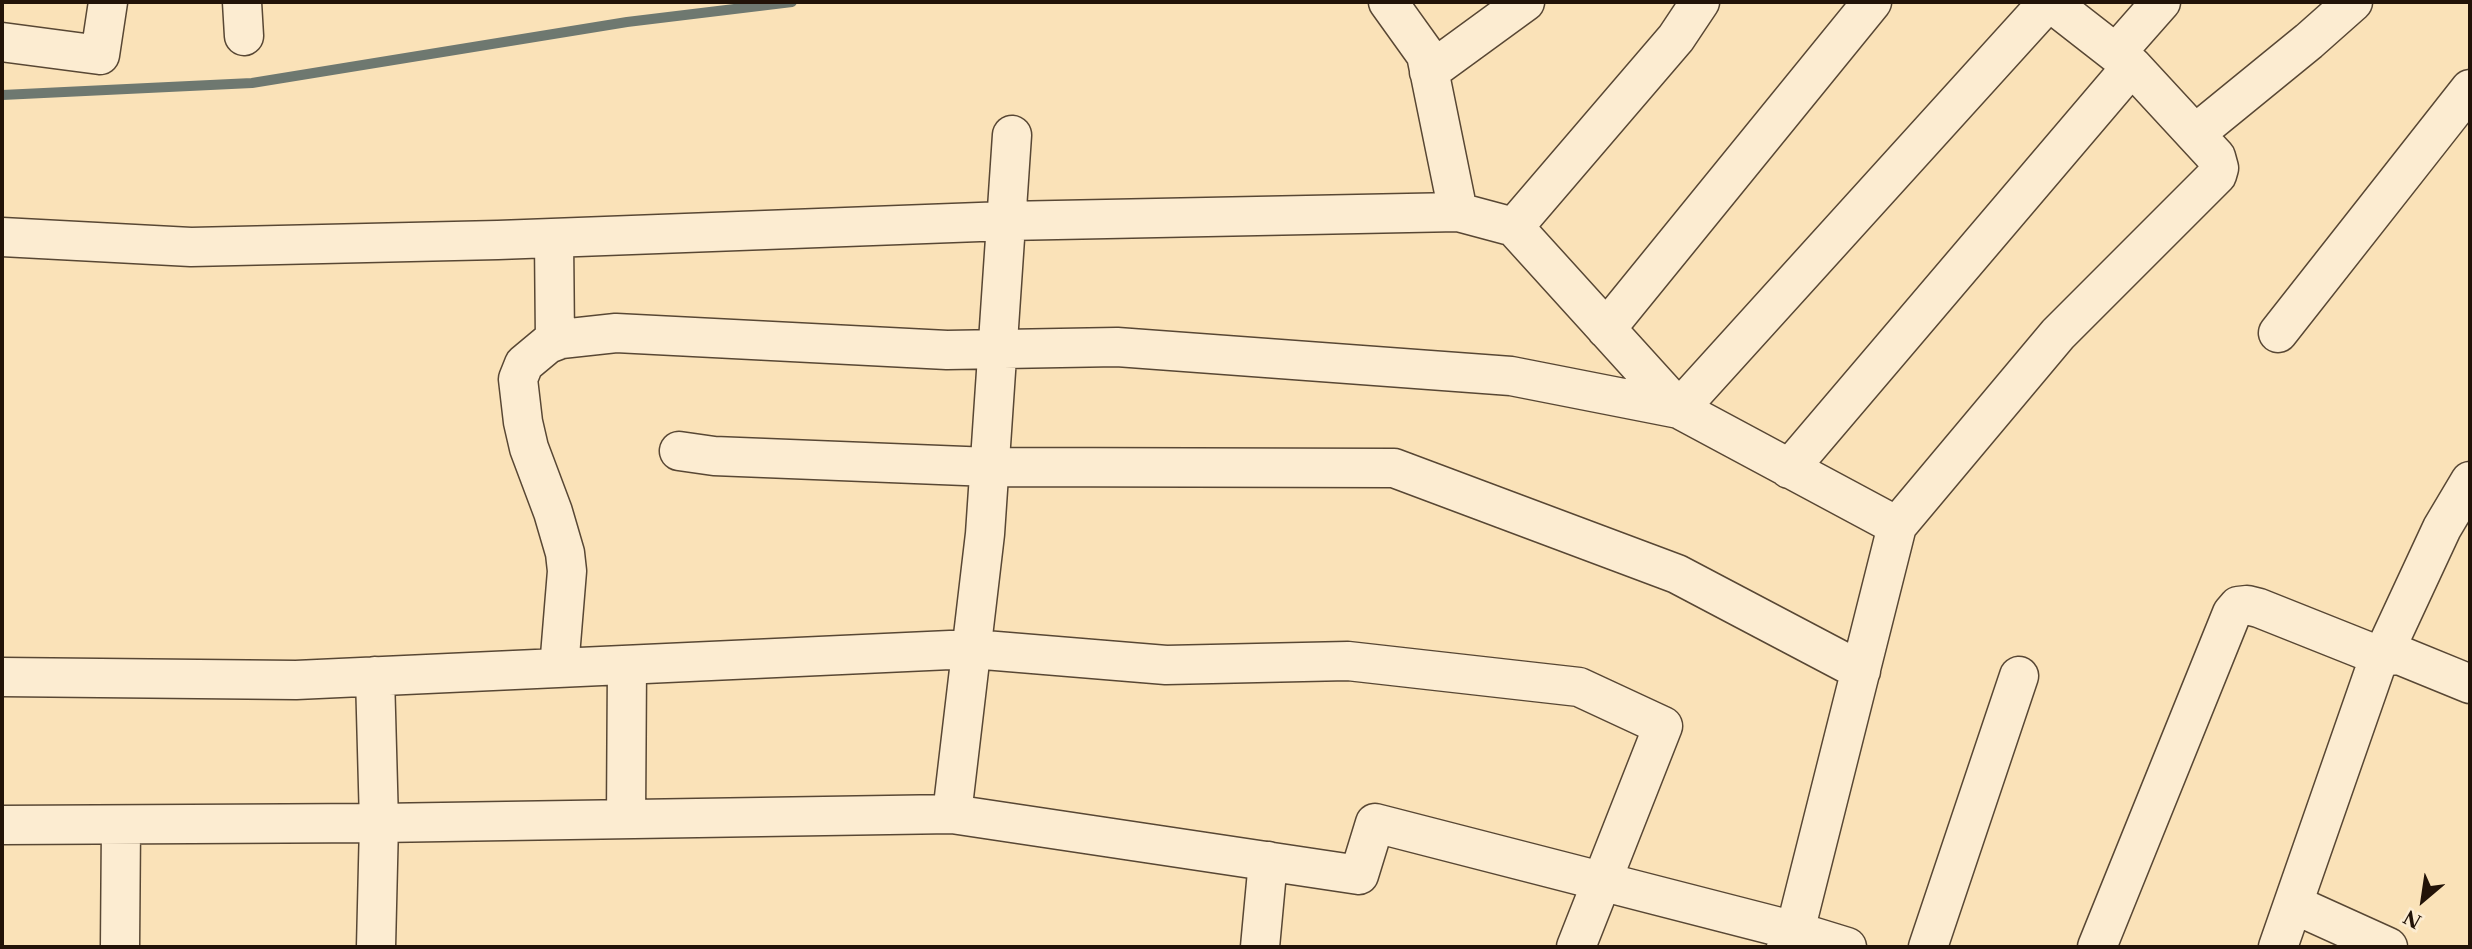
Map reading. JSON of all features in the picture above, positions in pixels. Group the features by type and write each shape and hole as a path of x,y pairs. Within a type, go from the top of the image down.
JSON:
{"street":[{"path":"2,42 100,55 108,2"},
{"path":"1388,2 1426,55 1458,212"},
{"path":"1429,72 1525,2"},
{"path":"1514,227 1676,38 1700,2"},
{"path":"1606,328 1872,2"},
{"path":"1679,409 2049,2 2124,60 2216,157 2219,168 2211,183 2058,334 1897,526 1791,939"},
{"path":"1789,469 2124,60 2161,2"},
{"path":"2195,134 2353,2"},
{"path":"2278,333 2470,89"},
{"path":"952,814 985,534 1012,135"},
{"path":"2,237 191,247 554,239 1006,221 1458,212 1514,227 1679,409"},
{"path":"554,239 555,341"},
{"path":"559,668 567,571 565,553 553,512 528,448 518,379 524,364 555,341 616,333 947,351 1117,346 1511,376 1679,409 1897,526"},
{"path":"679,451 714,456 990,467 1394,468 1677,574 1861,670"},
{"path":"2278,947 2371,677 2442,528 2470,481"},
{"path":"2098,947 2226,624 2238,606 2259,608 2382,657 2399,655 2470,684"},
{"path":"2,677 296,680 972,649 1166,665 1348,661 1579,687 1663,726 1576,947"},
{"path":"626,819 627,665"},
{"path":"375,676 379,823 376,947"},
{"path":"1928,947 2019,676"},
{"path":"2,825 379,823 952,814 1359,875 1375,823 1602,881 1791,939 1847,947"},
{"path":"120,947 121,825"},
{"path":"1260,947 1268,861"},
{"path":"2293,905 2388,947"}],"waterway":[{"path":"2,95 252,83 627,22 792,2"}]}
